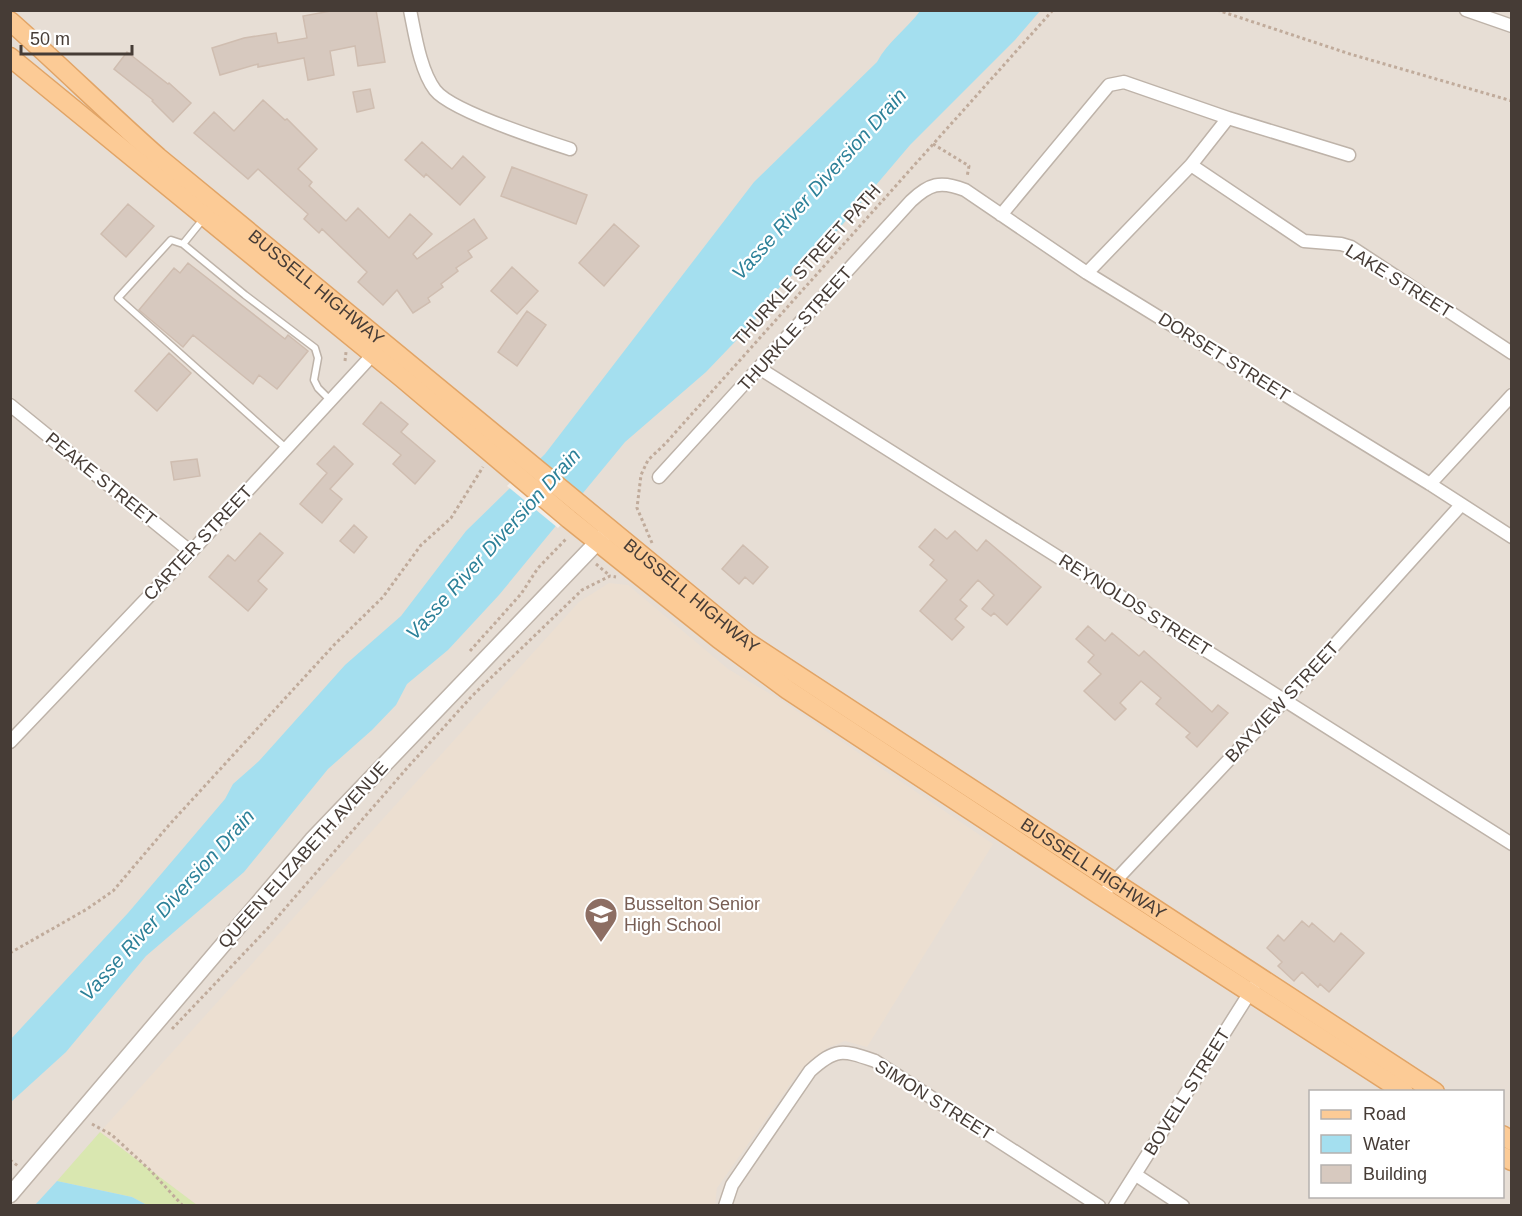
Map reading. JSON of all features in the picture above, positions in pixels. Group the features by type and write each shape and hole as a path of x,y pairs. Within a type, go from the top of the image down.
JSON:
{"main road":[{"name":"BUSSELL HIGHWAY","path":"10,21 57,63 108,114 378,348 512,460 572,519 604,535 747,642 1113,881 1401,1090"},
{"name":"BUSSELL HIGHWAY","path":"10,57 205,217 378,348"},
{"name":"BUSSELL HIGHWAY","path":"639,562 719,639 788,690 1101,896 1432,1090"}],"street":[{"path":"410,10 420,57 435,90 456,106 570,149"},
{"path":"1466,10 1512,26"},
{"path":"1001,215 1109,85 1124,82 1228,118 1348,155"},
{"path":"1088,273 1191,165 1228,118"},
{"name":"LAKE STREET","path":"1191,165 1304,242 1341,244 1351,247 1512,353"},
{"name":"DORSET STREET","path":"934,185 946,185 965,190 1088,273 1512,537"},
{"name":"THURKLE STREET","path":"658,477 910,201 920,192 934,185"},
{"name":"CARTER STREET","path":"10,742 190,552 378,348"},
{"name":"REYNOLDS STREET","path":"759,368 1512,844"},
{"path":"1430,484 1512,395"},
{"name":"PEAKE STREET","path":"10,405 190,552"},
{"name":"BAYVIEW STREET","path":"1101,896 1285,700 1461,506"},
{"name":"QUEEN ELIZABETH AVENUE","path":"10,1196 312,840 383,764 467,691 604,535"},
{"name":"BOVELL STREET","path":"1115,1206 1255,985"},
{"name":"SIMON STREET","path":"725,1206 732,1185 810,1071 825,1057 848,1051 875,1061 1099,1206"},
{"path":"1136,1175 1183,1206"}],"lane":[{"path":"183,244 205,217"},
{"path":"287,448 118,297 171,240 183,244 315,348 318,358 314,380 330,400"}],"path":[{"name":"THURKLE STREET PATH","path":"639,562 652,543 637,508 641,475 648,460 665,444 1053,10"},
{"path":"1217,10 1350,54 1512,101"},
{"path":"933,143 969,166 965,190"},
{"path":"10,953 87,909 113,891 334,645 383,597 421,545 451,518 486,463"},
{"path":"469,652 521,594 538,568 567,539 572,519"},
{"path":"171,1030 268,928 408,767 467,691 582,590 610,576 627,579 639,562"},
{"path":"92,1124 112,1135 150,1170 183,1206"}],"shaded area":[{"path":"10,11 1511,11 1511,1205 11,1205"},
{"name":"Busselton Senior High School","path":"609,583 628,585 728,669 779,699 993,844 867,1047 845,1041 827,1048 799,1072 717,1188 715,1205 197,1205 100,1132 579,602"}],"green space":[{"path":"100,1132 197,1205 147,1205 132,1197 57,1181"}],"water":[{"name":"Vasse River Diversion Drain","path":"920,11 1040,11 1015,40 910,145 837,231 775,292 752,324 706,372 625,442 499,595 448,650 407,684 396,705 372,730 328,769 244,872 146,956 66,1052 11,1102 10,1040 128,913 225,799 233,784 259,761 345,665 401,616 466,531 545,454 754,182 877,62"},
{"path":"57,1181 132,1197 147,1205 35,1205"}],"pier":[{"path":"537,456 585,496 558,528 507,486"}],"building":[{"path":"336,10 376,10 385,62 358,66 355,46 330,51 334,75 308,80 304,58 258,67 258,64 220,75 212,48 244,38 276,33 278,43 307,38 303,16"},
{"path":"127,52 169,83 191,103 173,122 153,100 114,69"},
{"path":"370,89 374,108 357,112 353,92"},
{"path":"263,100 285,120 287,119 317,149 298,169 312,182 309,186 346,221 358,208 389,238 410,214 432,234 413,254 417,259 474,219 487,238 468,251 472,257 456,268 458,271 441,284 443,287 428,298 430,302 413,313 397,290 383,305 358,282 367,272 322,229 319,233 304,219 308,214 258,169 248,179 194,133 214,112 234,131"},
{"path":"422,142 452,169 463,156 485,177 460,205 426,174 424,177 405,160"},
{"path":"512,167 587,195 576,224 501,196"},
{"path":"128,204 154,226 126,257 101,234"},
{"path":"614,224 639,246 604,286 579,263"},
{"path":"188,263 285,339 288,335 308,351 277,389 259,375 253,384 193,335 183,347 139,310 174,268 180,273"},
{"path":"512,267 538,291 517,314 491,291"},
{"path":"527,311 546,325 517,366 498,352"},
{"path":"169,353 191,373 157,411 135,391"},
{"path":"381,402 408,424 401,432 435,461 415,484 393,464 401,455 363,424"},
{"path":"334,446 353,464 330,489 342,499 322,523 300,504 327,473 317,464"},
{"path":"197,459 200,476 174,480 171,462"},
{"path":"354,525 367,537 354,553 340,541"},
{"path":"935,529 947,539 955,531 977,551 986,540 1041,587 1007,625 994,613 991,616 982,609 994,595 978,580 960,600 967,606 955,619 964,627 952,640 920,611 947,580 930,565 934,560 919,547"},
{"path":"260,533 283,553 258,581 267,589 248,611 209,577 228,555 235,561"},
{"path":"743,545 768,567 753,584 745,577 739,584 722,569"},
{"path":"1088,626 1105,641 1112,633 1139,656 1144,651 1212,712 1218,705 1228,713 1197,747 1186,737 1190,733 1156,704 1161,698 1141,681 1120,703 1126,709 1115,720 1084,691 1101,674 1088,662 1094,655 1076,639"},
{"path":"1302,921 1309,927 1312,923 1334,942 1341,933 1364,953 1329,992 1320,984 1318,987 1302,972 1294,981 1278,966 1282,962 1267,948 1278,935 1284,941"}],"place":[{"name":"Busselton Senior High School","path":"601,943"}]}
